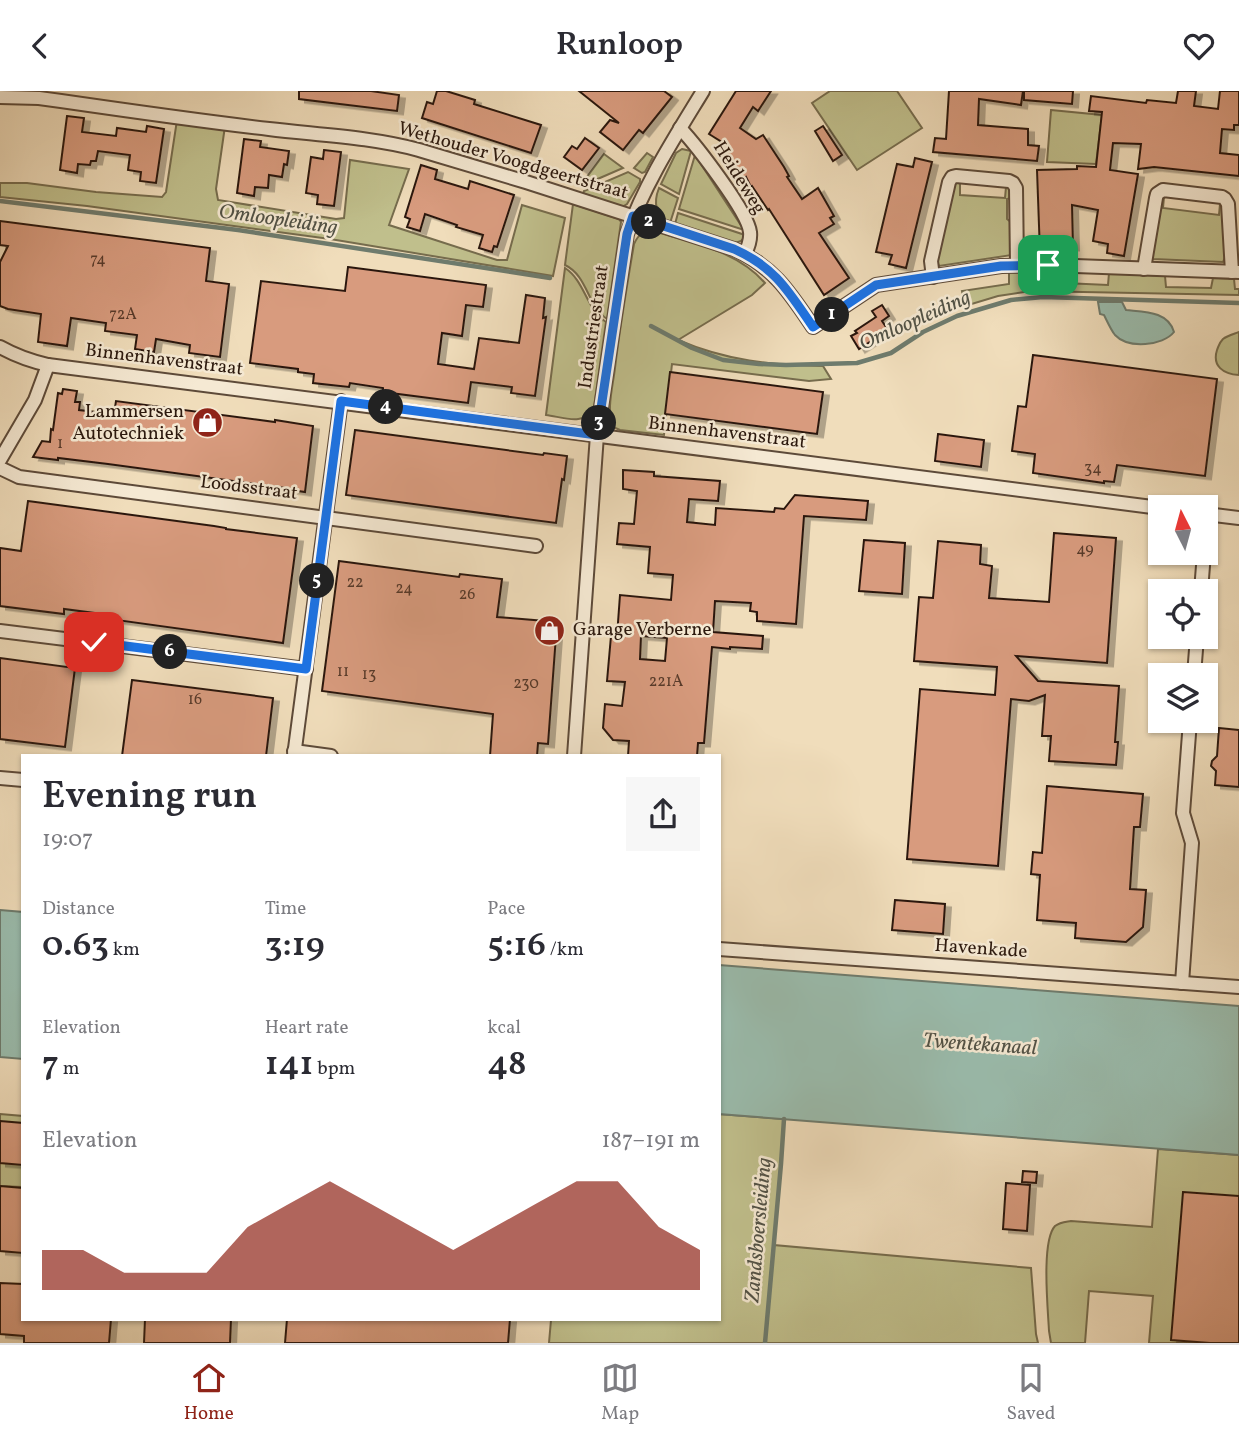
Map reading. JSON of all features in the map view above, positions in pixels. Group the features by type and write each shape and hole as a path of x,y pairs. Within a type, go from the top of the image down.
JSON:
{"street":[{"name":"Industriestraat","path":"574,754 597,435 627,234 650,180 704,91"},
{"name":"Wethouder Voogdgeertstraat","path":"4,95 405,146 633,216"},
{"name":"Heideweg","path":"680,128 696,146 741,211 750,234 745,254"},
{"path":"933,277 931,261 949,182 956,176 1013,183 1016,188 1017,265"},
{"path":"633,216 734,249 768,268 813,327 876,285 1001,266 1235,272 1228,204 1225,199 1163,190 1157,194 1144,269"},
{"name":"Binnenhavenstraat","path":"0,347 31,361 48,365 1148,506"},
{"path":"0,460 35,400 48,365"},
{"path":"294,754 341,401"},
{"name":"Loodsstraat","path":"0,468 19,477 536,546"},
{"path":"1218,515 1239,518"},
{"path":"0,631 306,669"},
{"path":"1182,983 1192,843 1182,813 1189,733"},
{"path":"0,778 21,780"},
{"name":"Havenkade","path":"721,949 1239,987"}],"shaded area":[{"path":"830,91 897,91 922,128 857,170 812,103"},
{"path":"1051,110 1102,115 1096,164 1047,162"},
{"path":"177,120 225,126 216,189 218,200 336,219 344,218 350,160 409,169 389,225 497,260 507,260 522,205 565,218 553,276 330,239 0,197 0,183 27,183 162,197 166,192"},
{"path":"682,149 691,151 679,194 661,184 676,153"},
{"path":"647,153 653,157 642,173 634,168"},
{"path":"604,154 623,168 586,184 587,177"},
{"path":"695,155 744,230 679,209"},
{"path":"628,172 640,179 640,182 627,204 622,207 583,194 584,191"},
{"path":"957,182 960,184 960,195 1005,198 1006,187 1010,187 1007,219 1012,223 1012,255 939,266 936,258 953,186"},
{"path":"659,188 678,198 670,223 658,212 656,199"},
{"path":"1161,197 1164,197 1163,208 1219,215 1220,204 1223,203 1223,262 1151,257"},
{"path":"573,204 619,219 621,222 607,319 595,307 578,276 565,265"},
{"path":"678,213 745,235 741,241 734,243 675,224"},
{"path":"654,231 728,255 754,272 765,283 752,295 678,340 714,353 749,361 823,366 831,379 809,381 672,364 664,435 613,427 611,398 634,244 642,234"},
{"path":"565,268 577,280 594,310 606,322 594,407 585,417 579,419 546,415"},
{"path":"1009,271 1064,272 1064,283 1108,285 1109,273 1165,276 1166,287 1211,288 1213,278 1234,279 1239,295 1031,291 998,296 965,306 962,291 1009,284"},
{"path":"1239,332 1239,375 1220,368 1216,356 1223,339"},
{"path":"0,1114 21,1116 21,1187 0,1186"},
{"path":"721,1114 784,1119 774,1245 1031,1268 1038,1343 549,1343 551,1321 721,1321"},
{"path":"1158,1149 1239,1155 1239,1214 1231,1343 1149,1343 1153,1296 1089,1291 1085,1343 1051,1343 1046,1276 1048,1246 1055,1226 1071,1221 1152,1227"}],"water":[{"path":"1098,302 1122,302 1126,310 1161,316 1174,332 1154,343 1128,342 1115,335 1104,315 1100,314"},
{"path":"0,910 21,912 21,1059 0,1057"},
{"name":"Twentekanaal","path":"721,965 1239,1006 1239,1155 721,1114"}],"building":[{"path":"299,91 371,91 399,95 397,111 299,99"},
{"path":"437,91 475,100 474,104 541,125 531,153 422,118 427,102 433,104"},
{"path":"579,91 664,91 672,97 643,133 639,130 623,150 600,132 610,120 619,123"},
{"path":"736,91 771,91 758,111 753,107 740,128 756,139 763,135 802,199 818,188 834,216 830,218 834,224 819,233 849,278 824,295 769,209 722,147 725,144 709,134"},
{"path":"949,91 1023,91 1021,105 979,99 978,125 1028,129 1028,145 1039,146 1037,161 933,152 935,138 946,139"},
{"path":"1024,91 1073,91 1072,104 1024,100"},
{"path":"1178,91 1196,91 1194,106 1218,109 1220,91 1239,91 1239,125 1234,125 1234,130 1222,129 1220,153 1239,155 1239,176 1154,167 1138,169 1141,144 1113,143 1110,170 1138,174 1124,256 1107,253 1108,244 1093,241 1098,210 1072,205 1073,247 1057,246 1057,252 1040,253 1037,170 1096,167 1102,112 1089,111 1091,96 1146,103 1147,100 1176,103"},
{"path":"67,116 84,118 82,132 116,136 117,128 146,132 147,126 164,129 156,183 140,181 141,172 128,170 130,155 98,151 96,161 91,161 90,165 78,164 77,173 60,170"},
{"path":"823,126 842,155 833,161 815,131"},
{"path":"585,138 599,148 582,170 564,157 572,146 577,149"},
{"path":"244,139 261,141 260,147 289,151 282,177 269,175 268,188 255,187 254,196 237,193"},
{"path":"324,150 341,152 334,206 317,204 318,195 306,193 311,157 323,159"},
{"path":"915,158 932,162 906,268 889,264 892,255 876,252 897,164 913,167"},
{"path":"421,165 437,170 435,179 468,189 470,181 514,195 497,247 494,246 492,252 479,248 483,235 425,214 420,231 407,227 410,219 405,217"},
{"path":"0,221 210,248 206,281 229,284 220,357 189,353 190,345 156,339 154,352 135,349 137,335 105,331 106,323 71,318 67,346 38,342 41,314 0,306 0,262 8,246 0,245"},
{"path":"348,267 486,285 483,307 466,305 462,336 442,333 438,364 474,369 479,338 519,343 526,295 545,298 543,318 546,317 535,396 511,393 512,387 471,382 468,403 383,392 383,388 350,383 349,387 313,383 314,374 298,372 298,369 250,363 261,281 345,291"},
{"path":"882,305 889,316 882,321 888,330 859,349 851,336 876,317 872,311"},
{"path":"1033,355 1217,379 1205,476 1117,465 1114,482 1104,483 1033,473 1035,454 1012,451 1018,406 1026,407"},
{"path":"670,372 823,392 817,434 665,414"},
{"path":"63,389 77,391 75,402 80,402 79,410 114,414 116,401 313,426 305,492 108,464 33,457 42,441 50,442 58,393 62,394"},
{"path":"355,430 567,456 556,523 346,495"},
{"path":"938,434 984,440 981,467 935,461"},
{"path":"623,470 654,472 654,476 720,481 718,501 689,499 687,522 715,525 716,508 774,512 775,508 784,509 795,495 868,501 866,520 804,516 796,624 757,621 757,612 750,611 751,603 715,601 713,632 763,636 762,649 712,647 704,743 698,743 697,754 628,754 629,741 613,740 603,728 605,704 622,706 625,682 607,681 611,636 617,636 620,595 671,600 673,575 648,573 650,547 617,544 619,523 634,524 637,491 623,489","holes":["641,636 667,638 665,661 640,659"]},
{"path":"28,501 297,538 283,643 109,619 94,616 94,613 64,609 64,614 0,606 0,548 21,551"},
{"path":"1054,533 1116,538 1107,663 1016,656 1038,681 1119,686 1116,765 1049,761 1051,736 1042,736 1045,695 1029,701 1011,699 998,866 907,859 920,689 995,695 997,667 914,661 919,597 933,598 938,541 981,545 980,564 992,566 989,598 1049,602"},
{"path":"864,540 905,543 902,594 859,591"},
{"path":"339,561 459,577 460,574 502,579 497,617 557,622 548,744 538,743 537,754 490,754 493,714 322,691"},
{"path":"0,658 75,668 65,747 0,739"},
{"path":"132,680 273,698 266,754 122,754"},
{"path":"1219,728 1239,730 1239,787 1215,785 1216,771 1211,766 1217,756"},
{"path":"1047,786 1143,794 1140,827 1134,827 1130,889 1146,890 1143,927 1126,942 1075,938 1076,923 1037,920 1040,875 1031,874 1033,852 1042,853"},
{"path":"895,900 945,904 943,934 892,930"},
{"path":"0,1121 21,1123 21,1165 0,1163"},
{"path":"1023,1171 1037,1172 1036,1183 1022,1182"},
{"path":"1006,1183 1030,1185 1027,1231 1003,1229"},
{"path":"0,1186 21,1188 21,1253 0,1251"},
{"path":"1183,1192 1239,1196 1239,1343 1171,1340"},
{"path":"0,1283 21,1284 21,1321 111,1321 109,1343 24,1343 24,1336 0,1334"},
{"path":"145,1321 231,1321 230,1343 144,1343"},
{"path":"287,1321 510,1321 508,1343 285,1343"}],"waterway":[{"name":"Omloopleiding","path":"0,201 238,230 550,278"},
{"name":"Omloopleiding","path":"651,326 692,348 723,360 786,365 857,363 891,353 923,332 957,316 1011,300 1043,297 1239,303"},
{"name":"Zandsboersleiding","path":"765,1343 784,1119"}],"place":[{"name":"Lammersen Autotechniek","path":"207,423"},
{"name":"Garage Verberne","path":"550,630"}],"route":[{"path":"94,642 306,669 341,401 597,435 627,234 633,216 734,249 768,268 813,327 876,285 1001,266 1048,265"}]}
